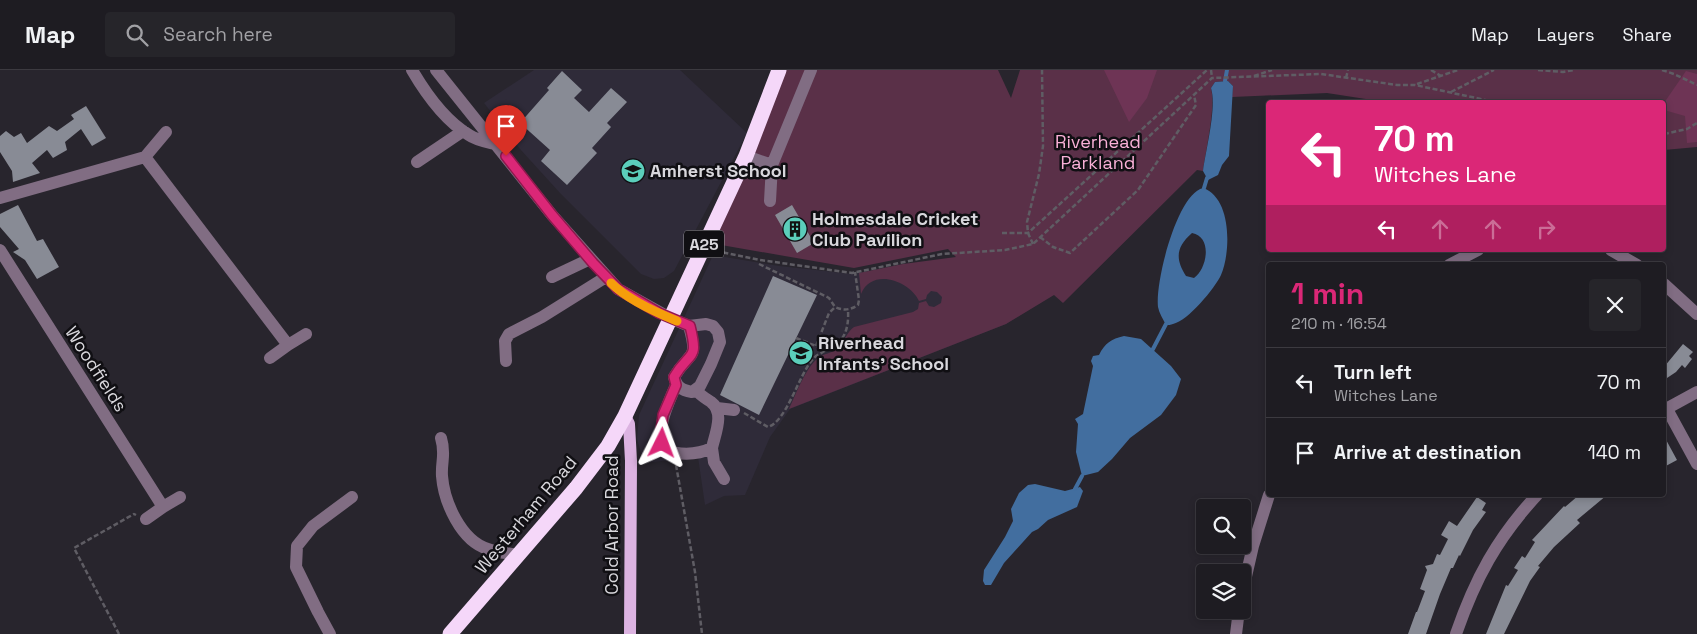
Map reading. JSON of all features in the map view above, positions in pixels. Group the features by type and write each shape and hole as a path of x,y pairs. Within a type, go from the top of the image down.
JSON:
{"highway":[{"name":"A25","path":"625,416 746,156 779,70"},
{"name":"Westerham Road","path":"450,634 576,488 608,446 625,416"}],"main road":[{"name":"Cold Arbor Road","path":"625,416 629,424 631,461 630,634"}],"street":[{"path":"412,70 424,91 441,112 470,136 495,144"},
{"path":"436,70 552,215 618,289 641,304 670,318 690,326 706,324 713,326 718,332 720,342 711,364 696,390 692,392 683,390 676,385"},
{"path":"770,201 772,165 811,70"},
{"path":"418,162 463,131"},
{"path":"0,198 145,157 166,132"},
{"path":"746,156 772,165"},
{"path":"145,157 288,345"},
{"name":"Woodfields","path":"0,250 163,507"},
{"path":"1455,262 1474,252"},
{"path":"1614,252 1632,262"},
{"path":"552,277 590,259"},
{"path":"506,362 505,341 510,334 542,317 606,277"},
{"path":"1666,286 1697,314"},
{"path":"690,326 694,344 693,353 679,368 674,377 676,385 663,415 662,443 664,450 674,453 703,452 712,448"},
{"path":"270,358 306,334"},
{"path":"696,390 702,398 711,402 717,408 719,419 712,448 714,462 724,479"},
{"path":"1666,408 1697,392"},
{"path":"717,408 734,410"},
{"path":"1666,411 1697,464"},
{"path":"441,438 444,452 442,475 444,488 458,523 470,539 478,545 488,550 519,555"},
{"path":"146,519 180,497"},
{"path":"330,634 296,568 297,546 313,526 352,497"},
{"path":"1249,564 1268,497"},
{"path":"1456,634 1490,555 1507,530 1535,497"},
{"path":"1236,634 1238,619"}],"path":[{"path":"1033,244 1028,233 1027,222 1039,174 1043,146 1042,70"},
{"path":"1002,233 1028,233 1209,70 1212,78"},
{"path":"1251,77 1272,70"},
{"path":"1346,78 1348,70"},
{"path":"1431,70 1441,76"},
{"path":"1415,85 1458,70"},
{"path":"1449,92 1494,70"},
{"path":"1538,70 1563,72 1574,70"},
{"path":"1662,70 1697,85"},
{"path":"702,248 776,262 855,272 942,254 1005,250 1033,244 1212,78 1321,74 1397,86 1415,85 1486,100"},
{"path":"1040,237 1053,247 1070,253 1138,190 1196,105 1194,95"},
{"path":"1666,134 1686,129 1697,123"},
{"path":"759,264 829,298 835,307 848,310 858,305 859,300 855,272"},
{"path":"816,346 829,313 835,307"},
{"path":"734,410 762,424 772,425 782,414 813,359 835,346 846,332 849,323 848,310"},
{"path":"796,338 826,350"},
{"path":"674,453 695,572 702,634"},
{"path":"119,634 74,548 134,514 146,519"}],"shaded area":[{"name":"Amherst School","path":"534,70 680,70 747,133 674,271 664,278 654,279 641,274 560,193 520,149 484,103"},
{"path":"1104,70 1157,70 1147,98 1129,122"},
{"path":"1686,71 1697,74 1697,142 1687,143 1685,116 1666,111 1666,100"},
{"name":"Riverhead Infants' School","path":"713,255 779,266 853,274 903,264 1009,256 1053,295 1006,324 790,409 770,437 745,495 724,496 705,505 698,457 644,463 637,439 639,415"}],"green space":[{"name":"Riverhead Parkland","path":"777,70 998,70 1011,98 1020,70 1697,70 1697,147 1666,150 1666,100 1372,100 1327,93 1232,97 1233,86 1228,81 1215,82 1211,88 1211,117 1203,171 1197,170 1063,303 1054,295 1006,324 789,409 809,368 820,356 838,348 854,327 913,312 918,309 919,303 926,301 929,306 934,307 941,303 942,297 937,292 931,291 926,299 919,301 908,288 891,280 873,281 866,286 861,294 859,273 903,264 956,257 948,249 854,268 704,242"}],"water":[{"path":"1228,81 1233,86 1229,156 1222,165 1218,175 1208,180 1203,171 1212,117 1213,96 1211,88 1215,82"},
{"path":"1203,188 1213,194 1224,214 1227,240 1224,265 1218,281 1193,311 1179,322 1166,325 1158,307 1160,279 1170,240 1185,206 1193,194","holes":["1192,233 1203,240 1206,254 1202,268 1194,278 1186,276 1182,270 1179,253 1183,243"]},
{"path":"1124,336 1141,339 1171,366 1181,379 1176,395 1161,415 1130,438 1098,472 1082,476 1076,452 1078,424 1075,419 1083,414 1093,366 1091,361 1093,356 1099,355 1109,342"},
{"path":"1035,484 1065,491 1080,487 1083,491 1077,507 1048,520 1032,532 1004,563 991,585 985,585 983,581 984,570 1013,521 1011,509 1019,493 1028,485"}],"building":[{"name":"Amherst School","path":"562,71 582,90 574,98 589,112 611,88 627,102 607,123 611,127 592,148 597,153 567,185 541,161 550,150 520,123 549,90 547,88"},
{"path":"86,106 106,138 92,146 81,129 65,142 67,150 53,158 47,150 32,163 40,173 13,182 12,171 0,152 0,136 6,131 14,137 21,133 27,143 49,126 57,131 74,119 71,115"},
{"path":"18,205 37,241 43,239 59,267 37,279 25,260 13,252 19,249 0,227 0,214"},
{"name":"Holmesdale Cricket Club Pavilion","path":"792,205 814,243 797,253 775,215"},
{"path":"773,276 817,295 759,415 720,395"},
{"path":"1683,344 1693,352 1689,356 1692,359 1685,368 1682,365 1666,379 1666,365"},
{"path":"1666,440 1677,460 1666,466"},
{"path":"1477,497 1486,503 1482,510 1486,512 1473,530 1453,568 1451,568 1426,634 1408,634 1425,591 1420,589 1427,570 1425,566 1433,564 1437,554 1440,555 1448,539 1441,535 1449,521 1457,526"},
{"path":"1577,497 1605,497 1577,520 1580,523 1554,547 1538,566 1540,567 1530,581 1504,634 1486,634 1506,585 1508,586 1518,570 1514,568 1522,556 1525,558 1535,542 1532,540"}],"waterway":[{"path":"1225,81 1227,70"},
{"path":"1204,188 1207,178"},
{"path":"1153,349 1166,324"},
{"path":"1075,489 1082,476"}],"slow traffic":[{"path":"611,283 641,304 677,321"}],"place":[{"name":"Amherst School","path":"633,171"},
{"name":"Holmesdale Cricket Club Pavilion","path":"795,229"},
{"name":"Riverhead Infants' School","path":"801,353"}],"route":[{"path":"506,156 552,215 618,289 641,304 690,326 694,344 693,353 688,361 679,368 674,377 676,385 663,415 662,443"}]}
